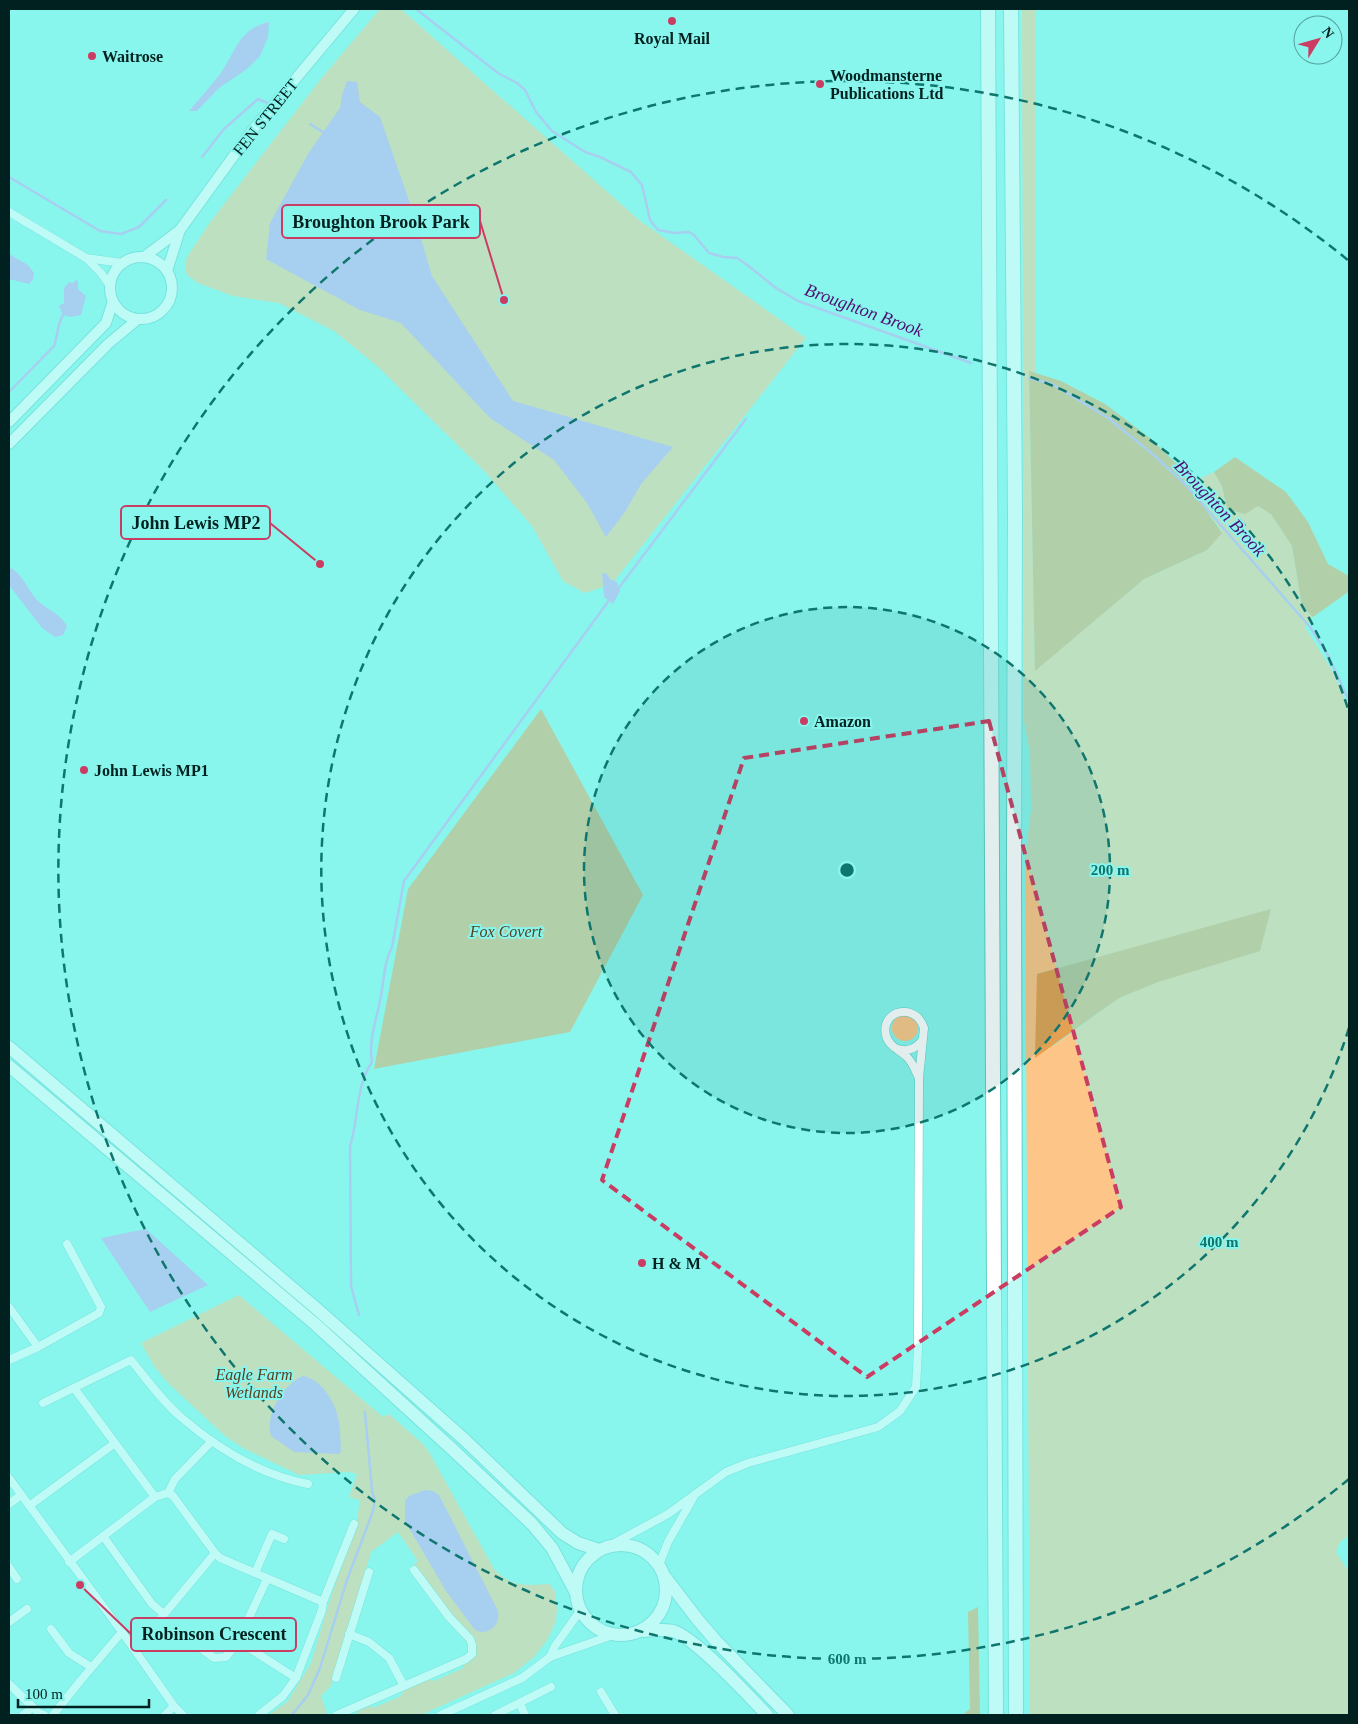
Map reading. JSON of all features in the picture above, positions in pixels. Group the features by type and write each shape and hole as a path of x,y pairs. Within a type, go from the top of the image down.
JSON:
{"highway":[{"path":"988,9 996,1715"},
{"path":"1011,9 1015,502 1016,1715"},
{"path":"9,1047 324,1315 465,1440 562,1533 578,1543 604,1548"},
{"path":"9,1066 315,1324 532,1524 552,1548 575,1591 580,1611 588,1622 600,1631 613,1635 627,1636 641,1631 658,1629 675,1632 697,1646 742,1688 767,1715"},
{"path":"575,1591 576,1579 581,1567 589,1557 604,1548 623,1544 637,1547 650,1555 716,1641 788,1715"},
{"path":"641,1631 652,1623 660,1613 665,1600 666,1586 661,1570"}],"street":[{"name":"FEN STREET","path":"144,257 180,230 251,132 354,9"},
{"path":"9,212 86,258 101,273 110,286"},
{"name":"FEN STREET","path":"167,271 180,230"},
{"path":"9,422 106,322 112,301 110,286 112,277 122,264 144,257 160,264 167,271 172,283 172,291 166,306 154,317 138,319 127,316 118,310 112,301"},
{"path":"86,258 122,264"},
{"path":"9,444 108,344 138,319"},
{"path":"604,1548 668,1514 726,1472 748,1463 878,1427 900,1411 916,1387 918,1350 919,1078 924,1028 920,1018 914,1013 908,1011 898,1013 888,1021 885,1032 890,1043 912,1063 919,1078"},
{"path":"898,1049 910,1050 922,1041"},
{"path":"9,1360 38,1347 99,1313 101,1307 67,1244"},
{"path":"9,1307 38,1347"},
{"path":"43,1403 131,1360 181,1418 212,1441 259,1470 288,1480 308,1484"},
{"path":"74,1388 155,1498"},
{"path":"69,1562 155,1498 168,1493 175,1479 212,1441"},
{"path":"29,1506 115,1443"},
{"path":"9,1478 174,1706 183,1715"},
{"path":"168,1493 173,1496 220,1558 323,1602"},
{"path":"9,1504 21,1495"},
{"path":"661,1570 668,1542 694,1496"},
{"path":"259,1715 283,1696 301,1669 322,1610 323,1602 354,1524"},
{"path":"255,1573 272,1534 284,1539"},
{"path":"103,1536 162,1616 214,1658 226,1657 238,1641 267,1578"},
{"path":"133,1648 142,1641 215,1553"},
{"path":"9,1567 18,1579"},
{"path":"337,1715 466,1659 472,1654 470,1639 449,1617 414,1570"},
{"path":"336,1678 369,1572"},
{"path":"9,1622 27,1609"},
{"path":"550,1657 555,1646 580,1611"},
{"path":"51,1628 70,1653 92,1668"},
{"path":"54,1715 122,1632"},
{"path":"349,1634 369,1642 389,1658 404,1686"},
{"path":"441,1715 522,1678 550,1657 613,1635"},
{"path":"238,1641 296,1678"},
{"path":"9,1684 32,1707 44,1715"},
{"path":"495,1715 551,1688"},
{"path":"601,1692 615,1715"},
{"path":"520,1704 525,1715"},
{"path":"165,1715 174,1706"},
{"path":"23,1715 32,1707"}],"highlighted area":[{"path":"989,721 1121,1207 867,1377 602,1180 744,758"}],"green space":[{"path":"380,9 401,9 639,220 806,338 612,584 585,593 563,581 532,526 486,473 377,366 334,331 279,303 233,296 198,283 187,275 185,267 187,257 211,221 320,80"},
{"path":"1022,9 1036,9 1036,373 1029,372 1035,670 1144,579 1207,550 1222,532 1203,506 1187,474 1201,478 1214,472 1222,486 1227,509 1258,505 1271,514 1292,546 1302,606 1313,617 1305,627 1333,672 1349,709 1349,1535 1340,1542 1336,1552 1349,1572 1349,1715 1030,1715 1025,858 1031,810 1030,753 1024,722","holes":["1271,910 1158,982 1119,998 1053,1046 1037,974"]},
{"path":"1029,371 1061,381 1105,404 1150,438 1187,474 1203,506 1222,533 1207,550 1144,579 1035,671"},
{"path":"1235,457 1286,492 1308,522 1328,564 1349,576 1348,592 1313,617 1302,606 1292,546 1271,514 1258,506 1245,514 1227,509 1222,486 1214,472"},
{"name":"Fox Covert","path":"541,709 643,895 570,1032 374,1069 408,889"},
{"path":"1271,909 1260,951 1158,982 1119,998 1035,1058 1037,974"},
{"path":"905,1015 914,1019 918,1028 914,1037 905,1041 896,1037 892,1028 896,1019"},
{"name":"Eagle Farm Wetlands","path":"239,1295 383,1417 389,1414 423,1444 494,1569 507,1580 526,1585 549,1584 555,1591 556,1621 548,1639 534,1657 514,1673 421,1715 356,1715 358,1711 370,1706 373,1708 401,1696 404,1689 430,1679 434,1681 463,1668 464,1663 477,1655 436,1607 409,1569 418,1561 398,1532 371,1552 331,1686 321,1696 327,1713 319,1715 269,1715 288,1701 311,1663 357,1519 360,1500 349,1497 357,1474 349,1472 299,1475 243,1448 225,1436 167,1382 154,1366 141,1343"},
{"path":"978,1607 980,1715 962,1715 970,1709 968,1612"}],"shaded area":[{"path":"269,22 268,37 260,56 247,69 219,88 197,111 189,111 220,74 244,36 259,25"},
{"path":"347,81 357,82 360,102 380,117 414,215 432,276 513,401 673,447 641,484 625,512 606,537 587,503 554,460 490,418 401,323 360,310 266,259 270,223 308,154 340,108"},
{"path":"9,254 28,265 34,273 33,279 29,284 9,279"},
{"path":"76,280 78,281 78,289 86,296 81,315 70,317 63,315 59,306 64,303 64,288 69,282 73,283"},
{"path":"9,567 21,578 37,600 64,621 67,626 63,635 55,637 42,628 9,585"},
{"path":"604,573 610,579 617,582 620,591 613,604 604,597 602,574"},
{"path":"146,1229 208,1285 150,1312 101,1238"},
{"path":"303,1376 319,1384 329,1395 333,1403 339,1425 341,1451 339,1454 294,1452 271,1436 271,1419 277,1402 288,1386"},
{"path":"425,1490 433,1491 439,1495 498,1611 496,1625 485,1632 475,1630 446,1591 405,1521 405,1501 409,1496"}],"waterway":[{"name":"Broughton Brook","path":"416,9 498,73 517,83 525,90 536,112 552,131 585,152 631,172 642,185 650,220 658,230 675,233 689,232 694,235 709,253 737,258 776,288 798,301 971,363"},
{"path":"202,157 224,129 258,99 270,104"},
{"path":"310,124 323,132"},
{"path":"9,177 100,231 121,234 139,227 166,200"},
{"path":"9,392 54,346 63,315"},
{"name":"Broughton Brook","path":"1029,378 1052,384 1108,418 1149,451 1184,483 1310,627 1328,655 1349,701"},
{"path":"618,589 746,419"},
{"path":"359,1315 351,1286 350,1146 360,1092 372,1062 371,1046 374,1029 404,881 610,599"},
{"path":"292,1715 308,1695 320,1668 347,1580 373,1511 375,1500 372,1491 365,1412"}],"place":[{"name":"Royal Mail","path":"672,21"},
{"name":"Waitrose","path":"92,56"},
{"name":"Woodmansterne Publications Ltd","path":"820,84"},
{"name":"Broughton Brook Park","path":"504,300"},
{"name":"John Lewis MP2","path":"320,564"},
{"name":"Amazon","path":"804,721"},
{"name":"John Lewis MP1","path":"84,770"},
{"name":"H & M","path":"642,1263"},
{"name":"Robinson Crescent","path":"80,1585"}]}
